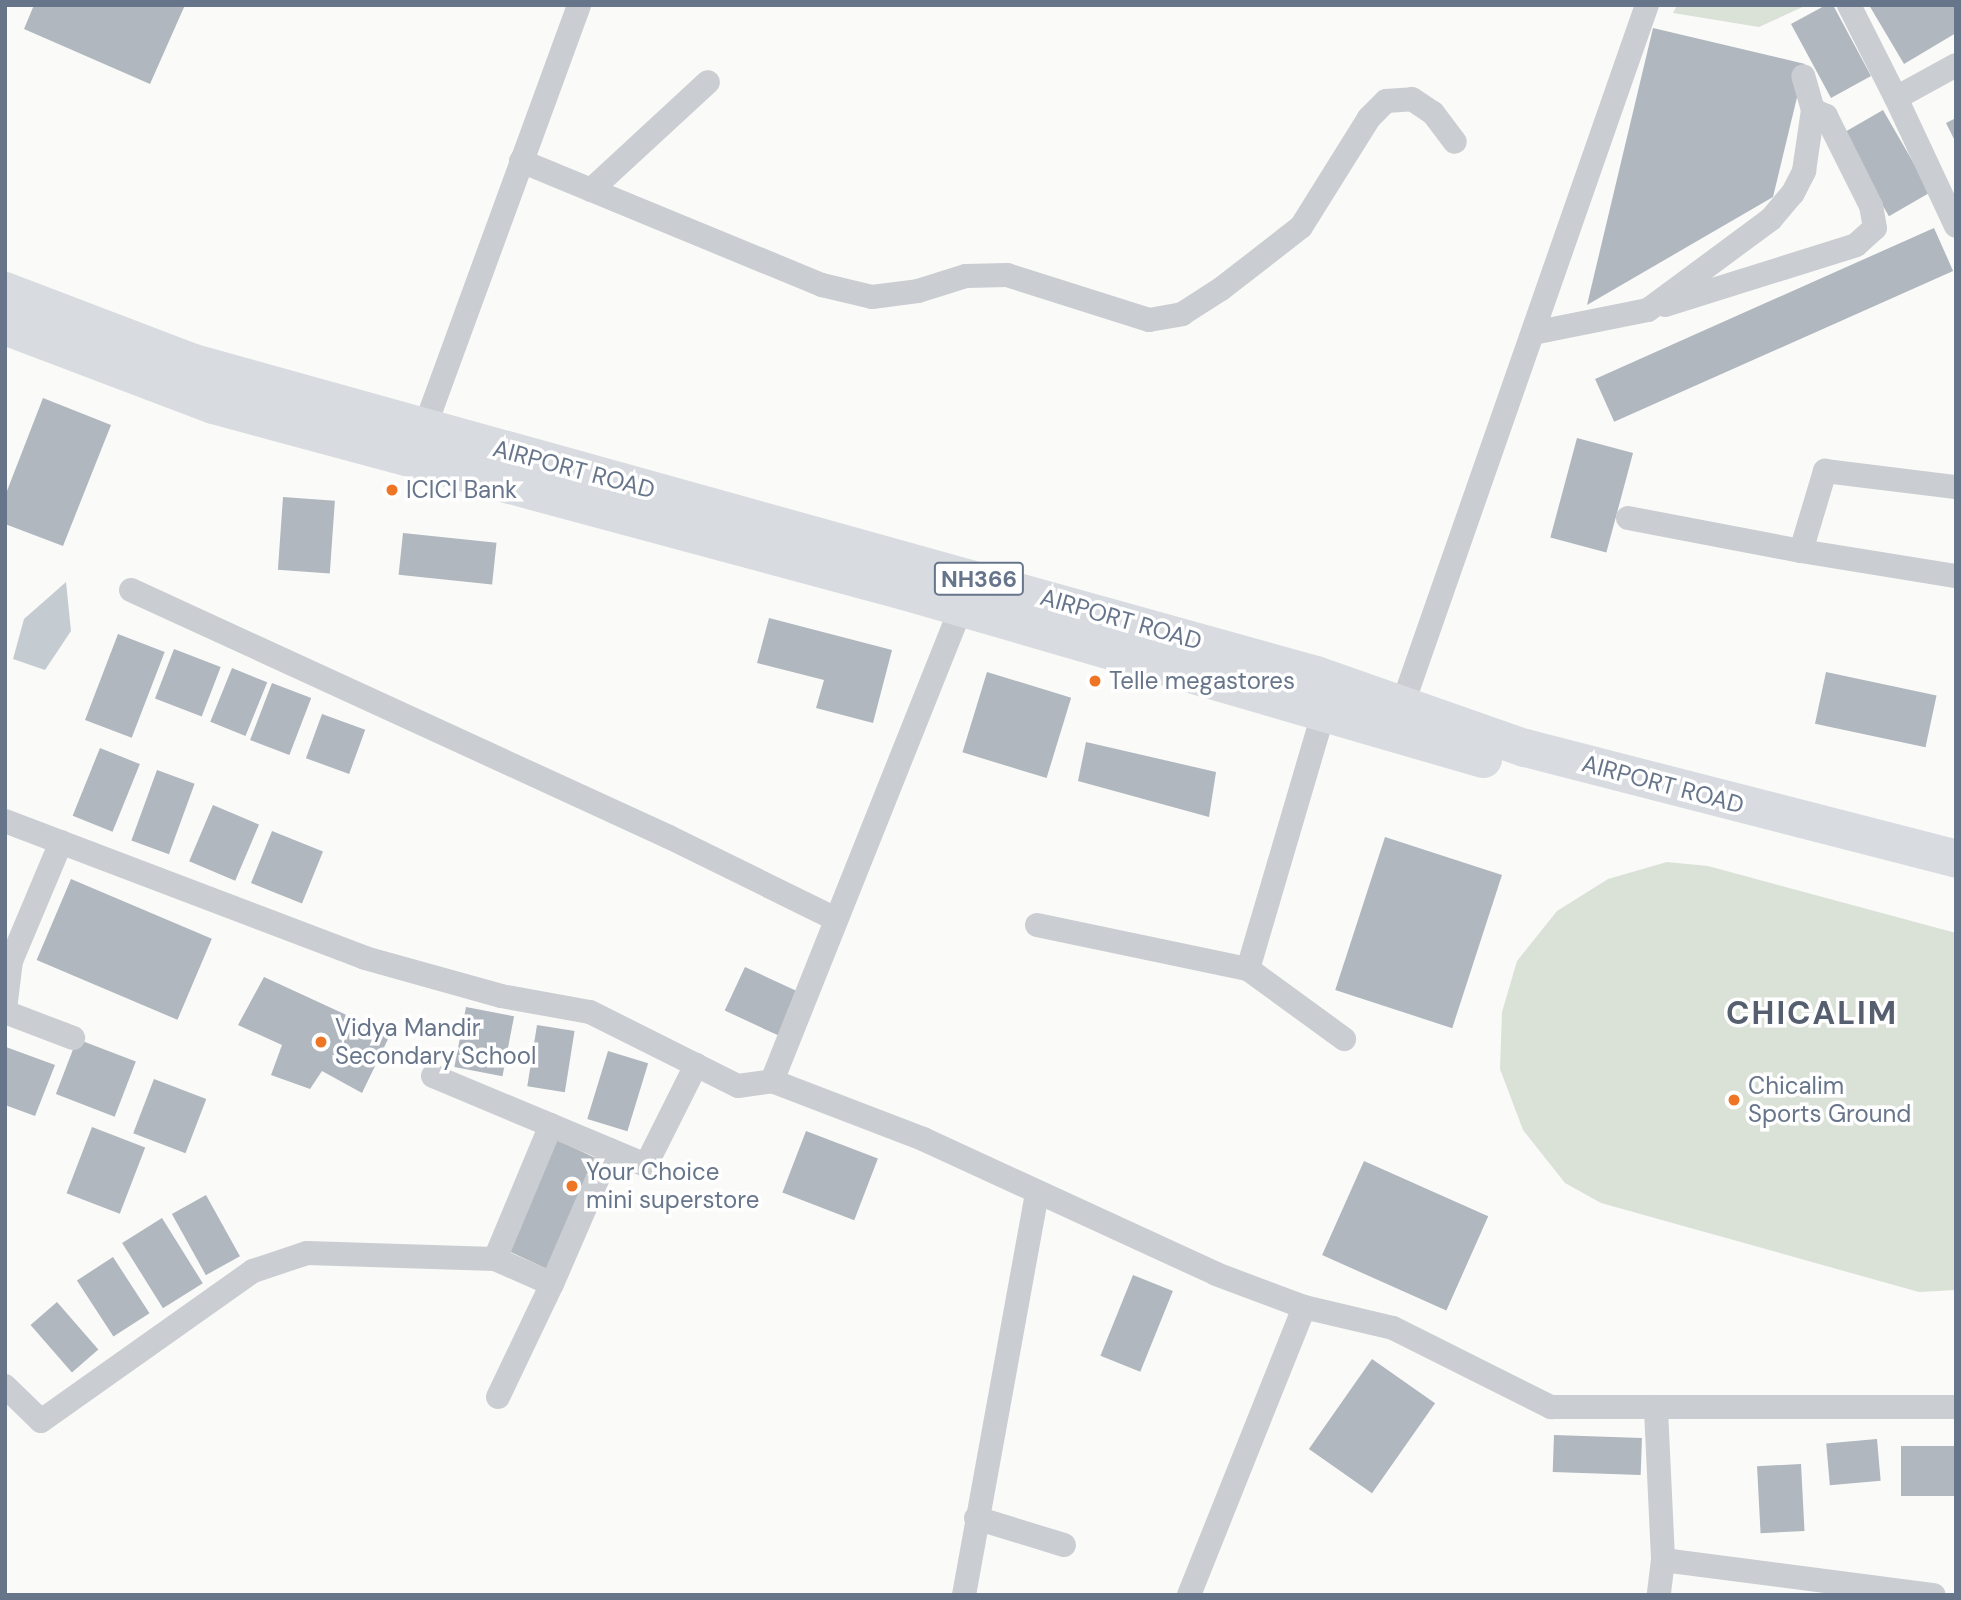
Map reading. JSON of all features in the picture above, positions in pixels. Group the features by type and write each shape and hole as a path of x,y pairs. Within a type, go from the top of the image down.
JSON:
{"highway":[{"name":"AIRPORT ROAD","path":"5,291 140,346 418,445 961,608 1328,696 1402,706 1525,748 1956,859"},
{"name":"AIRPORT ROAD","path":"5,326 214,405 418,445 875,549 1328,696 1648,805 1956,881"}],"street":[{"path":"418,445 579,5"},
{"path":"1402,706 1647,5"},
{"path":"1849,5 1954,218"},
{"path":"1896,98 1956,65"},
{"path":"1648,310 1771,219 1793,193 1804,171 1813,110 1803,76"},
{"path":"591,190 708,82"},
{"path":"521,161 822,285 872,297 918,291 966,276 1007,275 1149,320 1182,314 1202,302 1301,227 1369,118 1386,102 1412,99 1433,113 1455,142"},
{"path":"1533,333 1648,310 1856,245 1875,228 1871,206 1826,116 1813,110"},
{"path":"1801,551 1825,471 1955,482"},
{"path":"1628,518 1801,551 1956,576"},
{"path":"131,590 669,837 836,919"},
{"path":"772,1081 961,608"},
{"path":"1248,969 1328,696"},
{"path":"5,821 365,958 501,996 590,1012 738,1086 772,1081 923,1139 1216,1274 1304,1307 1393,1328 1551,1407 1656,1410 1956,1407"},
{"path":"61,842 11,961 5,1010 73,1038"},
{"path":"1037,925 1248,969 1344,1039"},
{"path":"433,1076 646,1165 696,1065"},
{"path":"495,1259 551,1125"},
{"path":"498,1397 552,1284 610,1150"},
{"path":"964,1595 1037,1193"},
{"path":"5,1386 41,1421 253,1271 307,1253 495,1259 552,1284"},
{"path":"1189,1595 1304,1307"},
{"path":"1656,1410 1663,1560 1659,1595"},
{"path":"976,1518 1064,1545"},
{"path":"1663,1560 1934,1595"}],"shaded area":[{"path":"1677,5 1807,5 1759,27 1673,13"},
{"path":"66,582 71,631 45,670 13,659 24,619"},
{"name":"Chicalim Sports Ground","path":"1667,862 1708,866 1956,933 1956,1290 1919,1292 1601,1203 1565,1183 1523,1130 1500,1069 1502,1012 1517,961 1557,911 1608,879"}],"building":[{"path":"34,5 185,5 150,84 24,29"},
{"path":"1826,5 1833,5 1871,76 1831,98 1791,24"},
{"path":"1869,5 1956,5 1956,33 1904,64"},
{"path":"1653,28 1805,64 1773,197 1587,305"},
{"path":"1883,110 1930,192 1889,216 1841,134"},
{"path":"1956,118 1956,143 1946,123"},
{"path":"1934,228 1953,271 1614,422 1595,379"},
{"path":"43,398 111,425 63,546 5,524 5,496"},
{"path":"1577,438 1633,453 1606,553 1550,537"},
{"path":"283,497 335,501 330,573 278,570"},
{"path":"403,533 496,543 492,585 399,575"},
{"path":"769,618 892,650 873,723 816,708 824,680 757,663"},
{"path":"118,634 165,652 132,738 85,720"},
{"path":"174,649 221,667 202,716 155,698"},
{"path":"232,668 267,682 246,736 210,722"},
{"path":"987,672 1071,698 1047,778 962,752"},
{"path":"1826,672 1937,695 1926,747 1815,724"},
{"path":"272,683 311,698 289,755 250,740"},
{"path":"322,714 365,730 349,774 306,758"},
{"path":"1086,742 1216,772 1209,817 1078,781"},
{"path":"100,748 140,764 113,832 73,816"},
{"path":"157,770 195,784 169,854 131,840"},
{"path":"213,805 259,825 235,881 189,861"},
{"path":"272,831 323,852 302,904 251,883"},
{"path":"1385,837 1502,875 1452,1028 1335,990"},
{"path":"71,879 212,939 177,1020 37,960"},
{"path":"745,967 799,992 779,1036 725,1011"},
{"path":"264,977 390,1035 362,1093 322,1071 310,1089 271,1075 282,1045 238,1025"},
{"path":"466,1007 514,1016 502,1076 454,1067"},
{"path":"537,1025 575,1031 565,1092 527,1086"},
{"path":"77,1039 136,1062 115,1117 56,1094"},
{"path":"6,1047 55,1065 35,1116 5,1105"},
{"path":"608,1051 648,1063 627,1131 587,1119"},
{"path":"154,1079 206,1099 185,1153 133,1133"},
{"path":"92,1127 145,1147 120,1214 67,1193"},
{"path":"806,1131 878,1159 854,1220 782,1193"},
{"path":"557,1140 598,1159 547,1269 506,1250"},
{"path":"1364,1161 1488,1216 1446,1310 1322,1255"},
{"path":"206,1195 240,1256 206,1275 172,1214"},
{"path":"162,1218 203,1283 163,1308 122,1243"},
{"path":"113,1257 149,1313 113,1337 77,1280"},
{"path":"1133,1275 1173,1291 1140,1372 1100,1356"},
{"path":"57,1302 98,1350 72,1373 31,1325"},
{"path":"1372,1359 1435,1403 1372,1493 1309,1449"},
{"path":"1554,1435 1642,1438 1641,1475 1553,1472"},
{"path":"1877,1439 1881,1481 1830,1485 1826,1443"},
{"path":"1901,1446 1956,1446 1956,1496 1901,1496"},
{"path":"1801,1464 1805,1531 1761,1533 1757,1466"}],"place":[{"name":"ICICI Bank","path":"392,490"},
{"name":"Telle megastores","path":"1095,681"},
{"name":"Vidya Mandir Secondary School","path":"321,1042"},
{"name":"Chicalim Sports Ground","path":"1734,1100"},
{"name":"Your Choice mini superstore","path":"572,1186"}],"district":[{"name":"CHICALIM","path":"1812,1013"}]}
